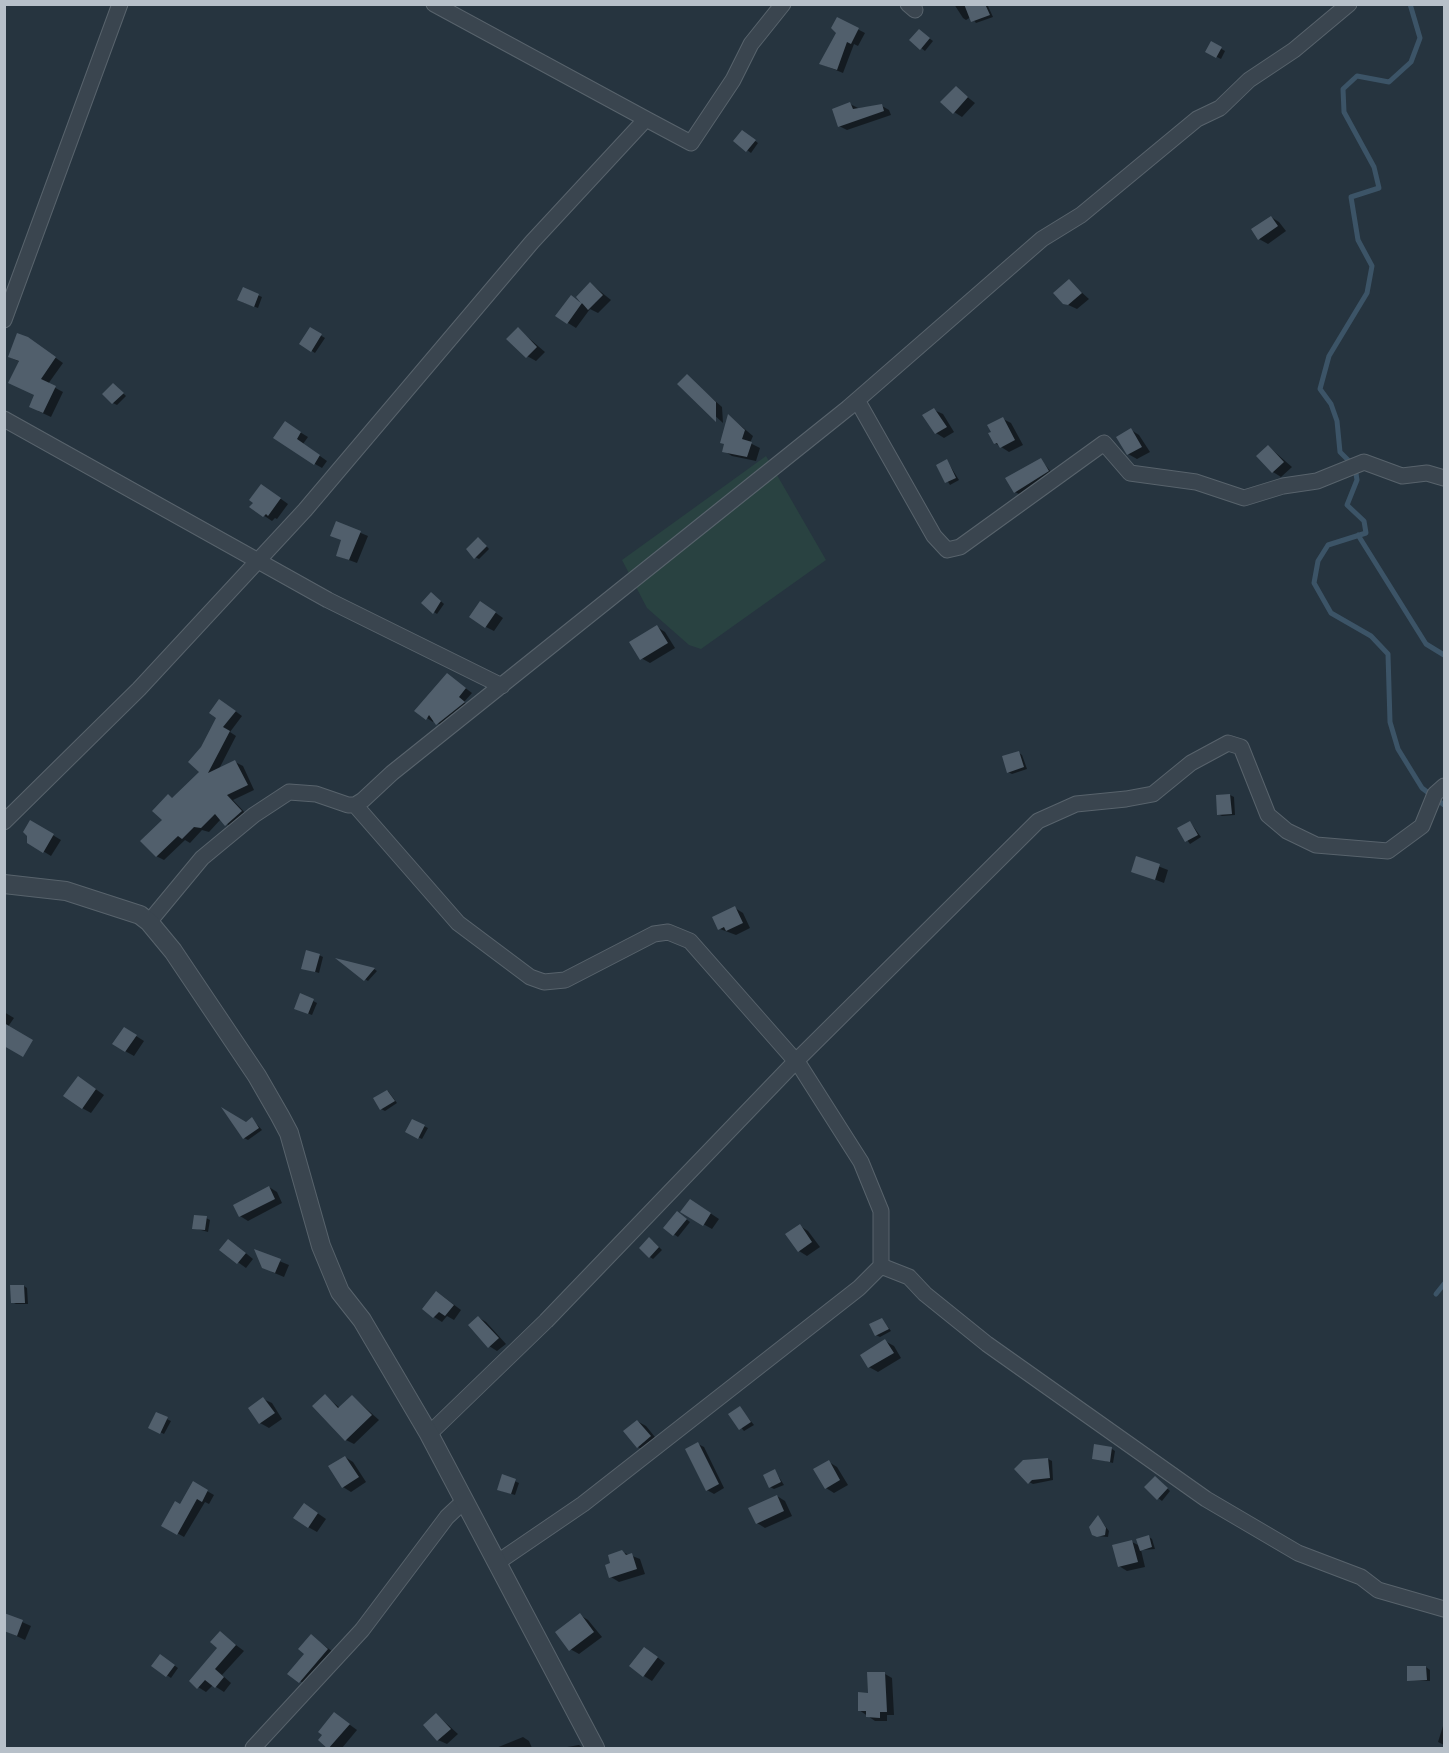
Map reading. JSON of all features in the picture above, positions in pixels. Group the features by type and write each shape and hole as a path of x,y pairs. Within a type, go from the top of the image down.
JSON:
{"street":[{"path":"4,320 120,4"},
{"path":"434,4 692,143 733,80 751,44 783,4"},
{"path":"354,805 857,400 1042,238 1081,215 1197,119 1220,108 1249,80 1294,50 1349,4"},
{"path":"4,822 139,689 204,621 256,560 305,510 531,242 646,119"},
{"path":"857,400 934,536 946,550 960,547 1104,443 1130,473 1196,482 1244,498 1283,486 1317,481 1364,462 1402,476 1427,473 1444,478"},
{"path":"4,419 328,600 502,686"},
{"path":"429,1434 546,1321 796,1061 1038,821 1076,804 1153,794 1191,763 1228,743 1241,747 1268,815 1287,831 1316,846 1388,851 1422,826 1435,794 1444,786"},
{"path":"149,922 202,858 254,815 289,792 316,794 354,805 458,923 530,976 544,982 565,980 654,934 678,934 690,941 796,1061 861,1162 881,1211 881,1266 866,1282 583,1504 498,1562"},
{"path":"4,884 66,891 118,907 149,922 172,951 257,1076 280,1116 289,1133 328,1266 340,1292 363,1320 429,1434 595,1749"},
{"path":"881,1266 909,1277 925,1294 987,1344 1206,1499 1298,1553 1361,1577 1378,1590 1444,1609"},
{"path":"254,1749 363,1630 447,1517 464,1501"}],"green space":[{"path":"766,456 826,560 701,649 689,645 647,608 622,560"}],"building":[{"path":"964,4 985,4 990,15 971,22"},
{"path":"837,17 859,28 851,44 847,42 837,70 819,64 836,33 831,28"},
{"path":"919,29 930,38 920,50 909,40"},
{"path":"1211,41 1222,47 1216,58 1205,52"},
{"path":"956,86 968,97 953,114 940,102"},
{"path":"850,102 853,109 882,104 884,111 838,127 832,109"},
{"path":"742,130 756,140 746,152 733,141"},
{"path":"1271,216 1278,226 1258,240 1251,229"},
{"path":"1069,279 1082,293 1068,305 1063,304 1053,293"},
{"path":"590,282 603,295 588,310 582,303 567,324 555,316 571,295 581,303 576,297"},
{"path":"243,287 259,294 254,307 237,300"},
{"path":"310,327 322,334 311,352 299,344"},
{"path":"518,327 537,347 526,358 506,339"},
{"path":"17,333 28,337 56,357 41,379 56,386 43,413 29,407 34,395 8,383 19,361 8,357"},
{"path":"687,374 716,402 716,422 677,384"},
{"path":"113,383 124,393 112,404 102,394"},
{"path":"934,408 947,427 935,434 922,415"},
{"path":"728,414 745,430 742,439 752,442 747,457 722,452 724,444 720,443"},
{"path":"1003,417 1015,440 1000,448 997,443 994,444 988,433 991,432 987,425"},
{"path":"285,421 301,432 297,439 320,455 314,465 273,438"},
{"path":"1131,428 1142,447 1127,455 1116,437"},
{"path":"1268,445 1284,462 1272,473 1256,456"},
{"path":"1041,458 1049,471 1014,493 1005,478"},
{"path":"947,459 956,478 945,483 936,465"},
{"path":"261,484 281,498 268,516 266,514 263,517 249,507 253,503 249,500"},
{"path":"336,521 361,531 349,560 336,556 341,540 330,536"},
{"path":"478,537 487,546 474,559 466,549"},
{"path":"431,592 441,601 433,614 421,603"},
{"path":"480,601 496,612 485,628 469,617"},
{"path":"657,625 668,643 640,660 629,642"},
{"path":"447,673 466,688 459,697 465,702 436,725 429,715 426,720 414,711"},
{"path":"219,699 236,711 223,727 230,731 208,773 235,760 248,785 227,795 242,811 225,826 215,814 201,828 194,827 182,839 178,836 156,857 140,841 162,820 152,811 168,794 172,798 199,772 188,762 201,747 216,718 209,713"},
{"path":"1019,751 1024,767 1007,773 1002,756"},
{"path":"1230,794 1232,814 1217,815 1216,795"},
{"path":"30,820 54,834 43,853 27,843 27,836 23,832"},
{"path":"1190,821 1198,835 1185,842 1177,828"},
{"path":"1136,856 1160,864 1155,880 1131,872"},
{"path":"735,906 743,923 726,931 724,927 718,930 712,917"},
{"path":"306,950 320,954 315,972 301,969"},
{"path":"335,958 375,968 364,981"},
{"path":"300,993 314,999 308,1014 294,1009"},
{"path":"4,1023 33,1040 23,1057 4,1046"},
{"path":"124,1027 137,1035 125,1052 112,1044"},
{"path":"78,1076 96,1089 82,1109 63,1096"},
{"path":"387,1090 395,1101 380,1110 373,1098"},
{"path":"221,1107 246,1122 252,1117 259,1128 243,1139"},
{"path":"412,1119 425,1125 418,1139 405,1132"},
{"path":"269,1186 275,1199 239,1217 233,1205"},
{"path":"690,1199 711,1213 703,1226 680,1212"},
{"path":"677,1211 687,1219 673,1236 663,1228"},
{"path":"194,1215 207,1216 205,1230 192,1229"},
{"path":"800,1224 812,1242 798,1252 785,1234"},
{"path":"649,1237 659,1247 649,1258 639,1248"},
{"path":"228,1239 246,1253 237,1264 219,1250"},
{"path":"254,1249 281,1259 275,1273 262,1268"},
{"path":"10,1285 24,1285 25,1303 11,1303"},
{"path":"436,1291 454,1305 445,1316 439,1312 433,1318 422,1309"},
{"path":"478,1316 499,1338 488,1348 468,1325"},
{"path":"882,1318 889,1329 875,1336 869,1324"},
{"path":"885,1339 894,1353 868,1368 860,1355"},
{"path":"325,1394 338,1408 352,1395 372,1415 345,1441 312,1406"},
{"path":"263,1397 275,1413 259,1424 248,1408"},
{"path":"740,1406 751,1422 739,1430 728,1414"},
{"path":"156,1412 168,1417 160,1434 148,1428"},
{"path":"637,1420 651,1436 637,1448 623,1431"},
{"path":"698,1442 719,1484 706,1491 685,1449"},
{"path":"1094,1444 1112,1447 1110,1462 1092,1459"},
{"path":"345,1456 359,1477 342,1488 328,1466"},
{"path":"1048,1458 1050,1478 1032,1480 1028,1484 1014,1469 1023,1460"},
{"path":"829,1460 840,1480 825,1489 813,1469"},
{"path":"775,1469 781,1482 769,1488 763,1475"},
{"path":"502,1474 516,1479 511,1494 497,1490"},
{"path":"1155,1476 1168,1488 1157,1500 1144,1487"},
{"path":"193,1481 208,1490 202,1502 197,1499 177,1535 161,1526 175,1501 180,1504"},
{"path":"777,1495 784,1511 756,1524 748,1508"},
{"path":"304,1503 318,1513 308,1528 293,1518"},
{"path":"1098,1515 1106,1528 1105,1535 1097,1537 1092,1535 1089,1527"},
{"path":"1149,1535 1152,1547 1140,1551 1136,1539"},
{"path":"1132,1540 1138,1562 1118,1567 1112,1545"},
{"path":"622,1550 626,1555 632,1553 637,1569 609,1578 605,1565 610,1563 608,1555"},
{"path":"4,1613 23,1620 17,1636 4,1631"},
{"path":"580,1613 594,1632 569,1651 555,1632"},
{"path":"220,1631 236,1645 215,1669 224,1677 215,1688 205,1680 197,1689 189,1681 217,1648 210,1642"},
{"path":"311,1634 328,1649 299,1683 287,1674 304,1654 298,1649"},
{"path":"644,1647 658,1657 643,1677 629,1666"},
{"path":"160,1654 175,1665 166,1677 151,1666"},
{"path":"1407,1666 1426,1666 1427,1680 1407,1681"},
{"path":"867,1672 885,1672 887,1712 880,1712 880,1718 866,1717 866,1711 858,1711 858,1692 868,1693"},
{"path":"334,1712 350,1724 328,1749 318,1740 322,1735 318,1732"},
{"path":"436,1713 451,1729 437,1741 423,1725"}],"waterway":[{"path":"1410,4 1420,38 1411,62 1389,82 1357,76 1343,89 1344,112 1374,167 1379,188 1351,197 1358,240 1372,266 1367,293 1329,356 1320,389 1331,404 1337,421 1340,452 1355,467 1357,480 1347,505 1364,521 1366,533 1328,545 1318,561 1314,583 1331,613 1371,636 1388,654 1390,722 1398,749 1422,788 1444,805"},
{"path":"1358,535 1426,644 1444,655"},
{"path":"1436,1294 1444,1284"}]}
